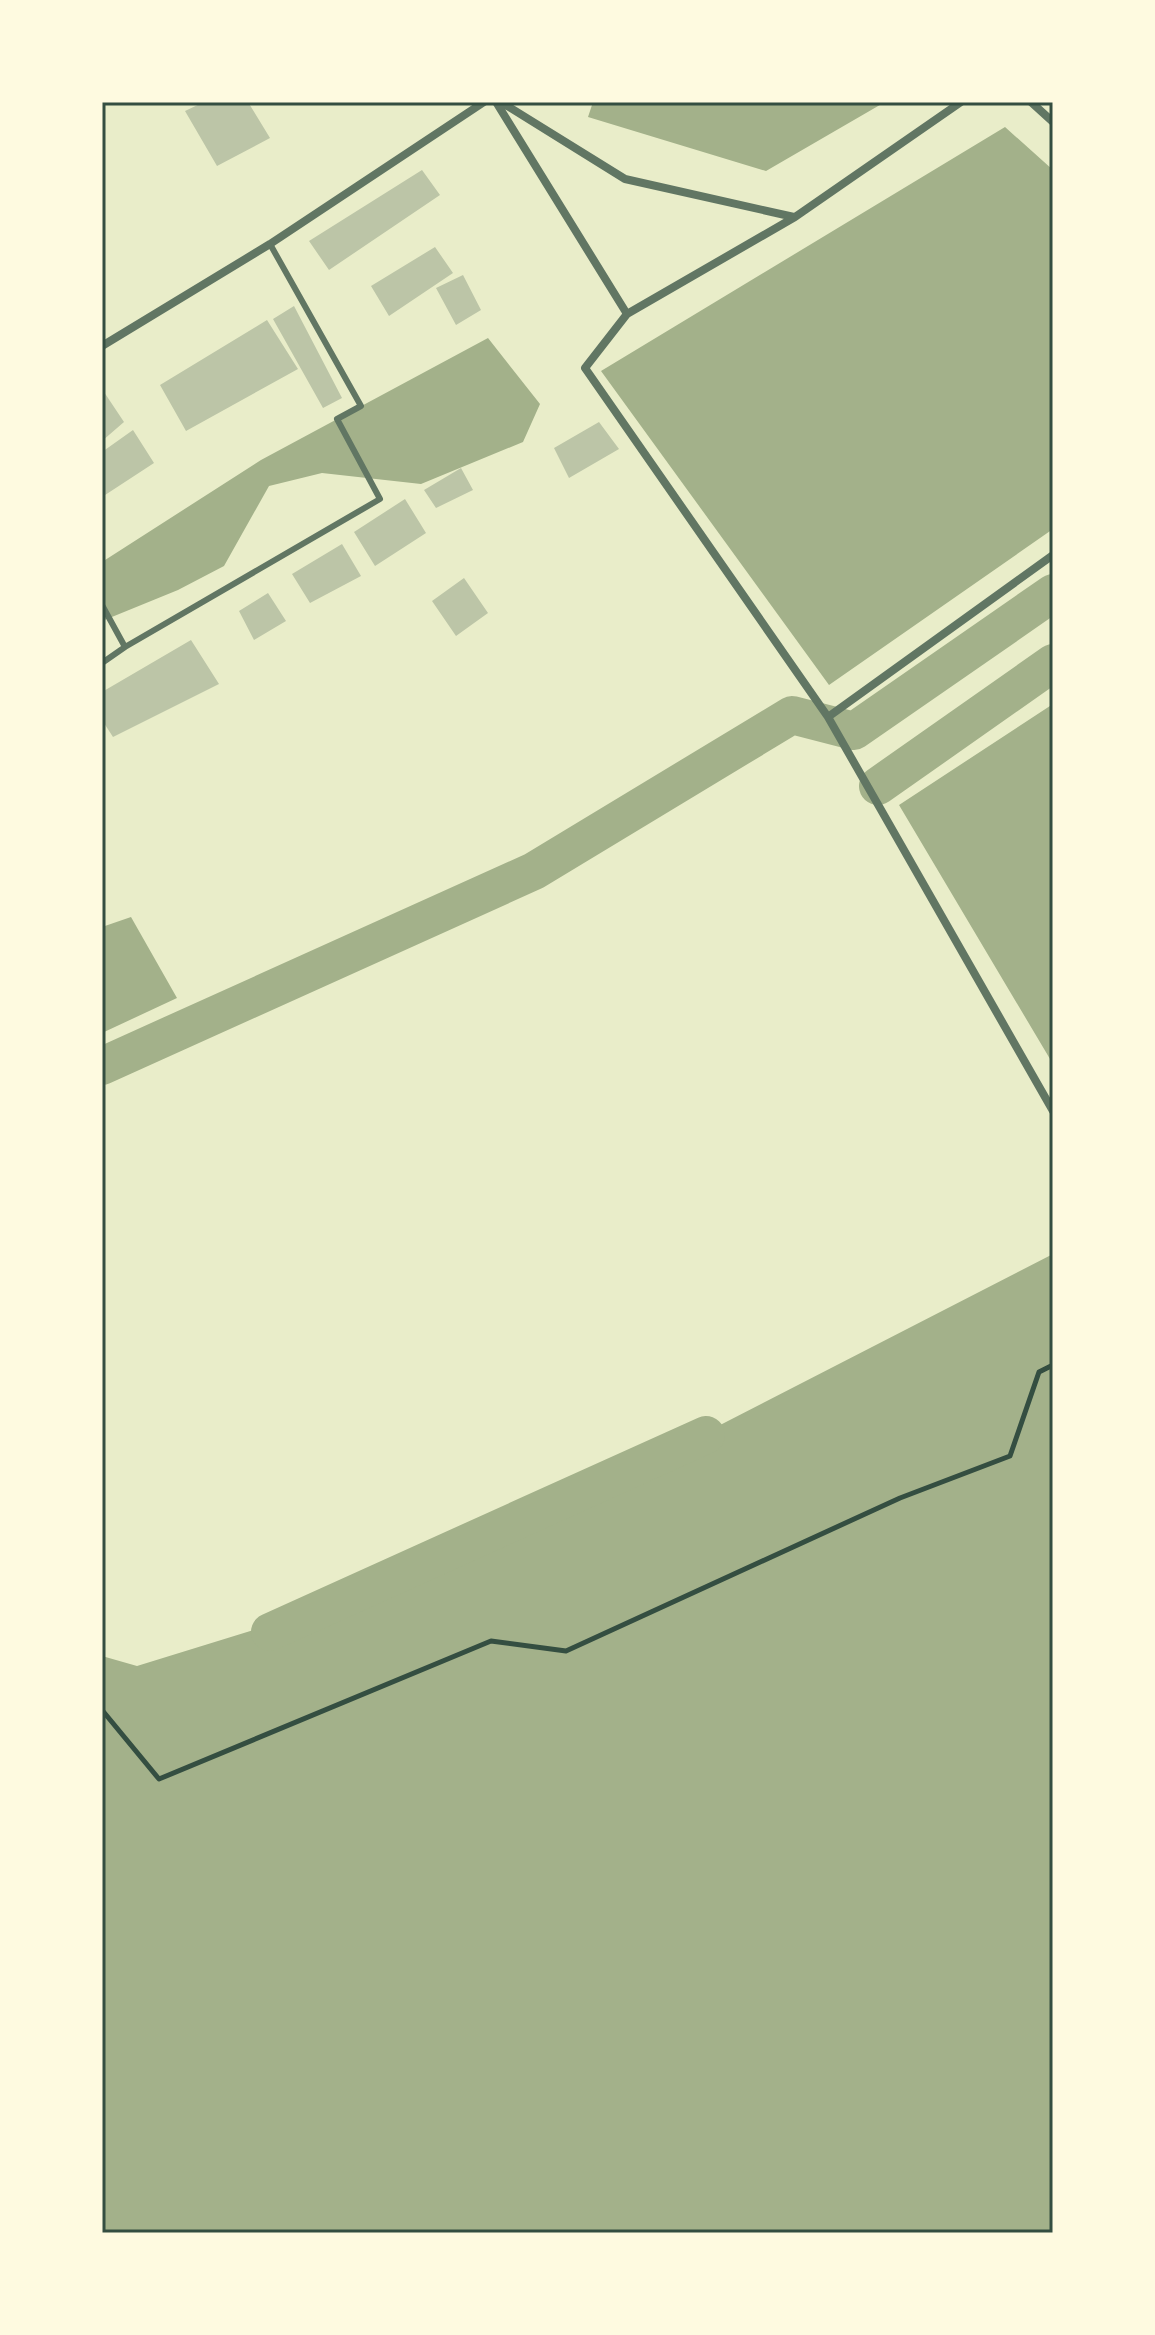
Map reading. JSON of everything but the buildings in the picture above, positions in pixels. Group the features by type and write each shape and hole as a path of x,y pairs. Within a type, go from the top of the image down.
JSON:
{"street":[{"path":"102,346 270,244 484,102"},
{"path":"498,102 625,179 795,217"},
{"path":"498,102 627,314"},
{"path":"961,102 795,217 627,314 585,368 828,717 1053,1111"},
{"path":"1031,102 1053,122"},
{"path":"828,717 1053,555"}],"lane":[{"path":"102,663 380,499 337,419 361,406 270,244"},
{"path":"102,605 125,647"}],"path":[{"path":"102,1710 159,1779 491,1641 566,1651 900,1498 1010,1456 1039,1372 1053,1365"}],"shaded area":[{"path":"593,102 885,102 766,171 588,117"},
{"path":"1005,127 1053,170 1053,529 829,685 601,371"},
{"path":"488,338 540,404 523,442 421,484 322,473 269,486 224,566 178,590 102,621 102,562 261,460"},
{"path":"1053,704 1053,1064 899,805"},
{"path":"131,917 177,998 102,1033 102,927"},
{"path":"1053,1254 1053,2233 102,2233 102,1656 137,1666 312,1612 650,1461"}],"waterway":[{"path":"102,1066 534,871 792,715 854,731 1053,593"},
{"path":"878,786 1053,663"},
{"path":"270,1632 706,1435"}]}
